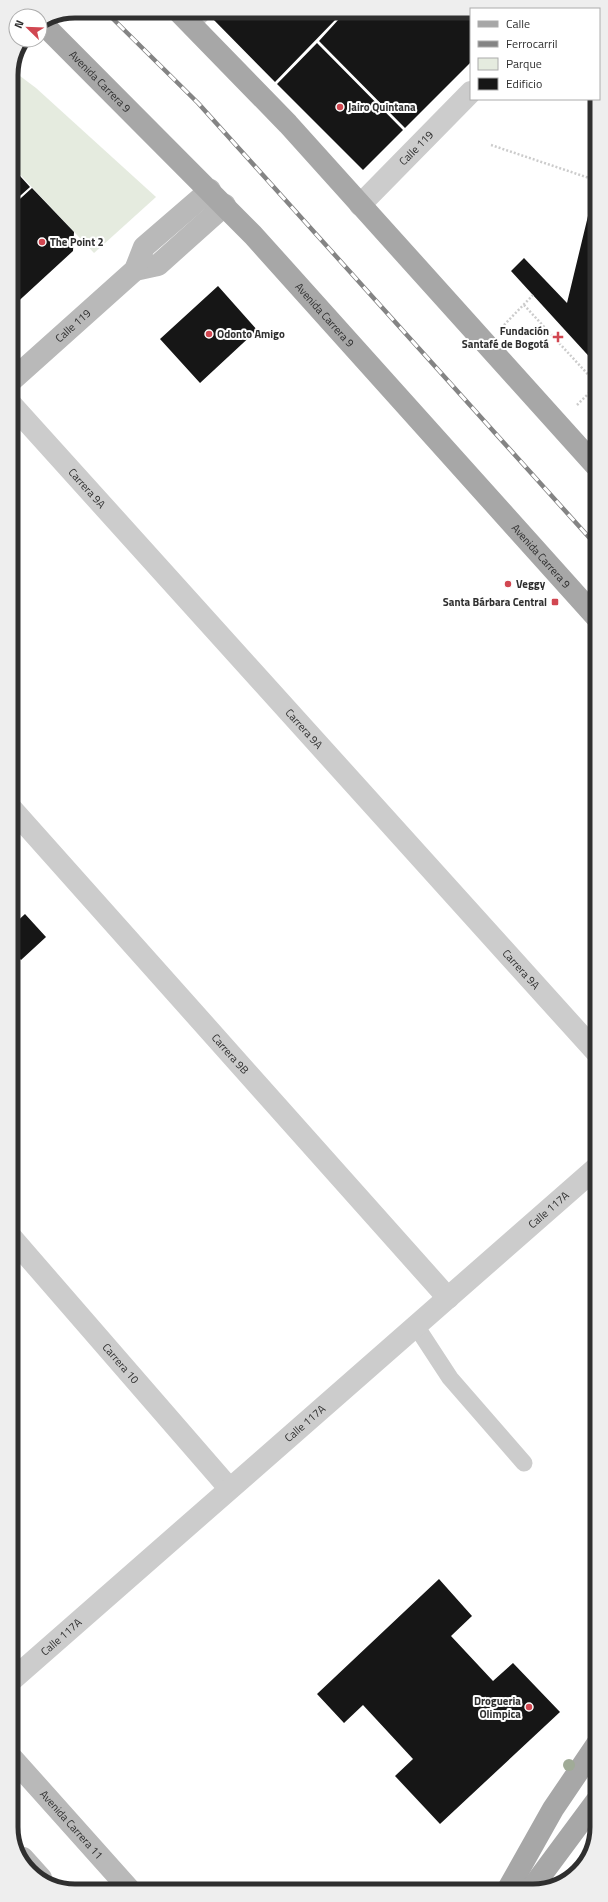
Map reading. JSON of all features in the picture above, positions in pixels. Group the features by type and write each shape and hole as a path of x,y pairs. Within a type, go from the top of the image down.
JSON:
{"main road":[{"path":"192,18 590,460"},
{"name":"Avenida Carrera 9","path":"48,29 225,205 590,610"},
{"path":"511,1884 553,1809 590,1754"},
{"path":"535,1884 590,1809"}],"street":[{"name":"Calle 119","path":"360,205 470,93"},
{"name":"Calle 119","path":"18,376 135,270 144,247 210,190"},
{"name":"Calle 119","path":"135,270 158,264 225,205"},
{"name":"Carrera 9A","path":"18,412 590,1045"},
{"name":"Carrera 9B","path":"18,816 448,1298"},
{"name":"Calle 117A","path":"18,1675 229,1488 590,1173"},
{"name":"Carrera 10","path":"18,1245 229,1488"},
{"name":"Avenida Carrera 11","path":"18,1765 125,1884"}],"lane":[{"path":"416,1326 450,1378 524,1463"}],"path":[{"path":"491,145 590,178"},
{"path":"501,328 533,295"},
{"path":"524,305 590,377"},
{"path":"574,409 590,392"}],"green space":[{"path":"18,75 36,88 156,197 94,253 18,172"}],"building":[{"path":"212,18 336,19 275,82"},
{"path":"338,18 470,18 470,63 405,128 319,41 339,19"},
{"name":"Jairo Quintana","path":"317,43 403,130 363,170 277,84"},
{"path":"18,174 30,187 18,198"},
{"name":"The Point 2","path":"32,188 74,232 73,251 18,302 18,201"},
{"path":"590,208 590,358 511,271 524,258 567,303"},
{"name":"Odonto Amigo","path":"218,286 257,330 200,383 160,339"},
{"path":"25,914 46,937 21,960 18,957 18,920"},
{"path":"439,1579 472,1616 451,1636 493,1681 513,1663 560,1712 440,1824 395,1776 413,1759 363,1705 344,1723 317,1694"}],"railway":[{"path":"112,18 198,103 590,538"}],"place":[{"name":"Jairo Quintana","path":"340,107"},
{"name":"The Point 2","path":"42,242"},
{"name":"Odonto Amigo","path":"209,334"},
{"name":"Fundación Santafé de Bogotá","path":"558,337"},
{"name":"Veggy","path":"508,584"},
{"name":"Santa Bárbara Central","path":"555,602"},
{"name":"Drogueria Olimpica","path":"529,1707"}]}
